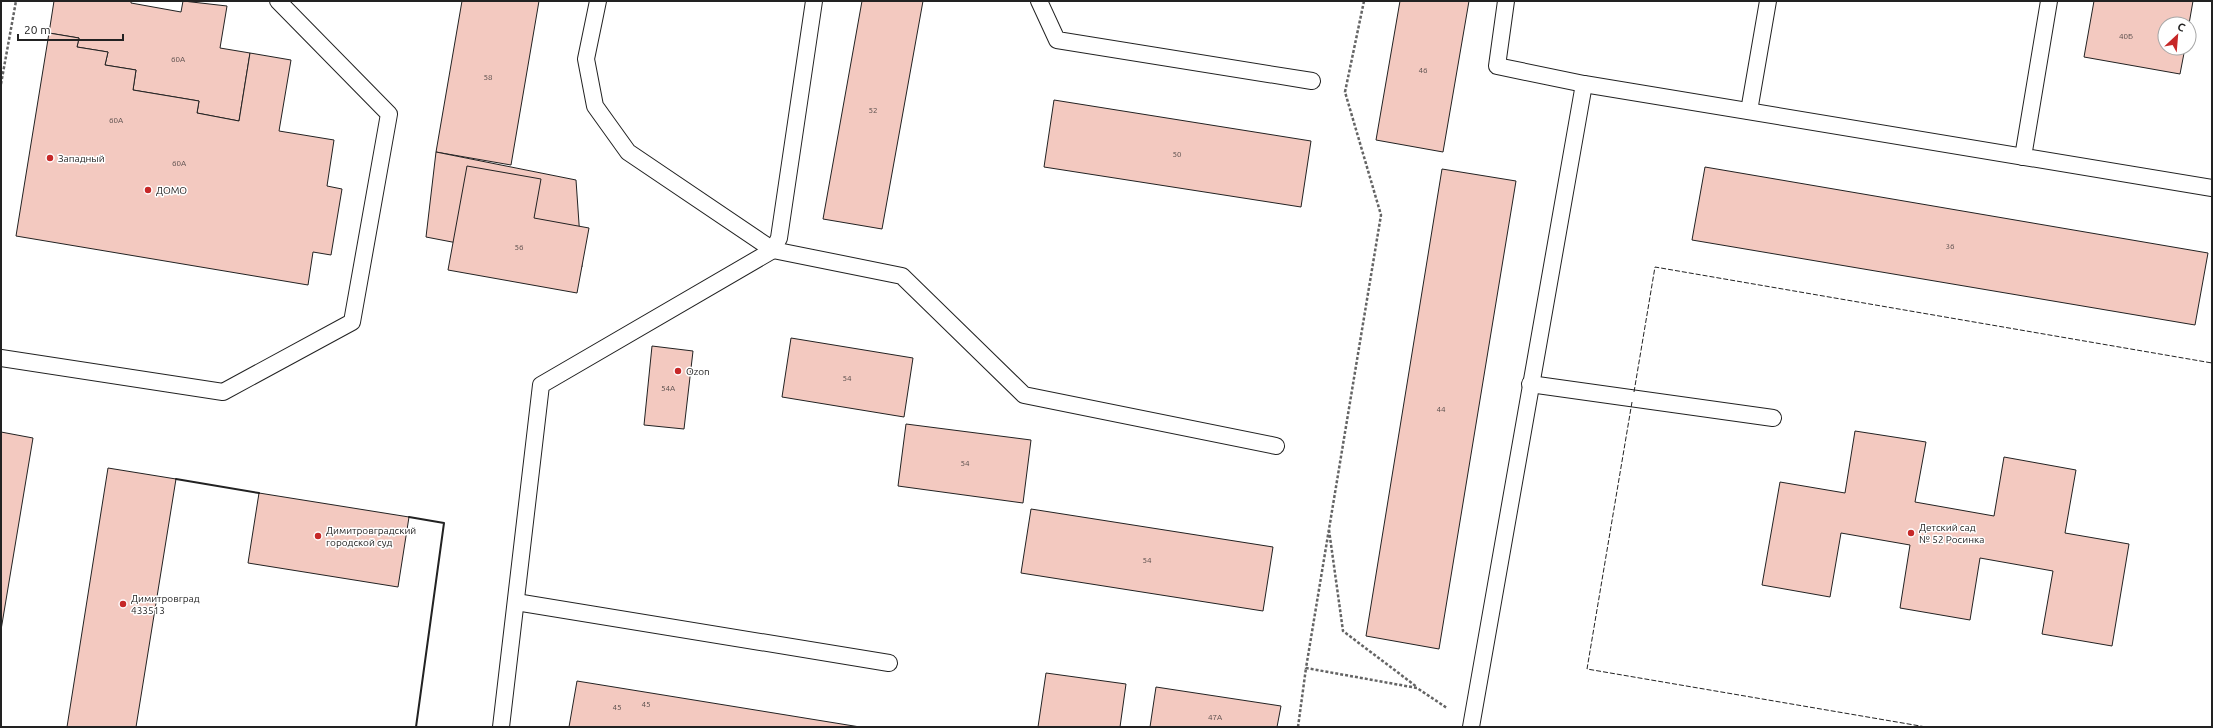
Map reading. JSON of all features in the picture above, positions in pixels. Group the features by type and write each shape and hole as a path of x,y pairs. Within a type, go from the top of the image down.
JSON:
{"lane":[{"path":"1,358 222,392 352,322 389,114 278,1"},
{"path":"598,1 586,59 595,106 628,152 773,250 902,276 1024,395 1276,446"},
{"path":"501,727 541,385 773,250 779,238 814,1"},
{"path":"1039,1 1058,40 1312,81"},
{"path":"1506,1 1497,66 1584,84 2212,188"},
{"path":"1749,112 1768,1"},
{"path":"2023,157 2049,1"},
{"path":"1471,726 1584,84"},
{"path":"1530,384 1773,418"},
{"path":"516,602 889,663"}],"path":[{"path":"1,84 16,1"},
{"path":"1298,727 1329,526 1381,215 1345,92 1364,1"},
{"path":"1329,526 1343,632 1417,688 1471,726"},
{"path":"1306,668 1417,688"}],"building":[{"path":"54,1 131,1 131,3 181,12 183,1 227,6 220,48 250,53 239,121 197,113 199,101 133,90 136,70 105,65 108,52 77,47 79,38 49,33"},
{"path":"462,1 539,1 511,165 436,152"},
{"path":"862,1 923,1 882,229 823,219"},
{"path":"1400,1 1469,1 1443,152 1376,140"},
{"path":"2094,1 2193,1 2190,16 2157,16 2157,56 2183,56 2180,74 2084,57"},
{"path":"49,33 79,38 77,47 108,52 105,65 136,70 133,90 199,101 197,113 239,121 250,53 291,60 279,131 334,140 327,186 342,189 331,255 313,252 308,285 16,236"},
{"path":"1054,100 1311,141 1301,207 1044,167"},
{"path":"436,152 576,180 582,267 426,237"},
{"path":"467,166 541,179 534,218 589,228 577,293 448,270"},
{"path":"1705,167 2208,253 2195,325 1692,240"},
{"path":"1442,169 1516,181 1439,649 1366,636"},
{"path":"791,338 913,358 904,417 782,397"},
{"path":"652,346 693,351 684,429 644,425"},
{"path":"906,424 1031,440 1023,503 898,486"},
{"path":"1855,431 1926,442 1915,502 1994,516 2004,457 2076,470 2065,533 2129,544 2112,646 2042,634 2053,571 1980,558 1970,620 1900,608 1910,545 1841,533 1830,597 1762,585 1780,482 1845,493"},
{"path":"1,432 33,438 1,630"},
{"path":"108,468 176,479 136,727 67,727"},
{"path":"259,493 409,517 398,587 248,563"},
{"path":"1031,509 1273,547 1263,611 1021,573"},
{"path":"1046,673 1126,684 1120,727 1038,727"},
{"path":"577,681 860,727 569,727"},
{"path":"1156,687 1281,706 1277,727 1150,727"}],"fence":[{"path":"1634,392 1655,267 2212,363"},
{"path":"1632,402 1587,669 1926,727"}],"wall":[{"path":"176,479 259,493"},
{"path":"409,517 444,523 416,727"}],"place":[{"name":"Западный","path":"50,158"},
{"name":"ДОМО","path":"148,190"},
{"name":"Ozon","path":"678,371"},
{"name":"Детский сад № 52 Росинка","path":"1911,533"},
{"name":"Димитровградский городской суд","path":"318,536"},
{"name":"Димитровград 433513","path":"123,604"}]}
